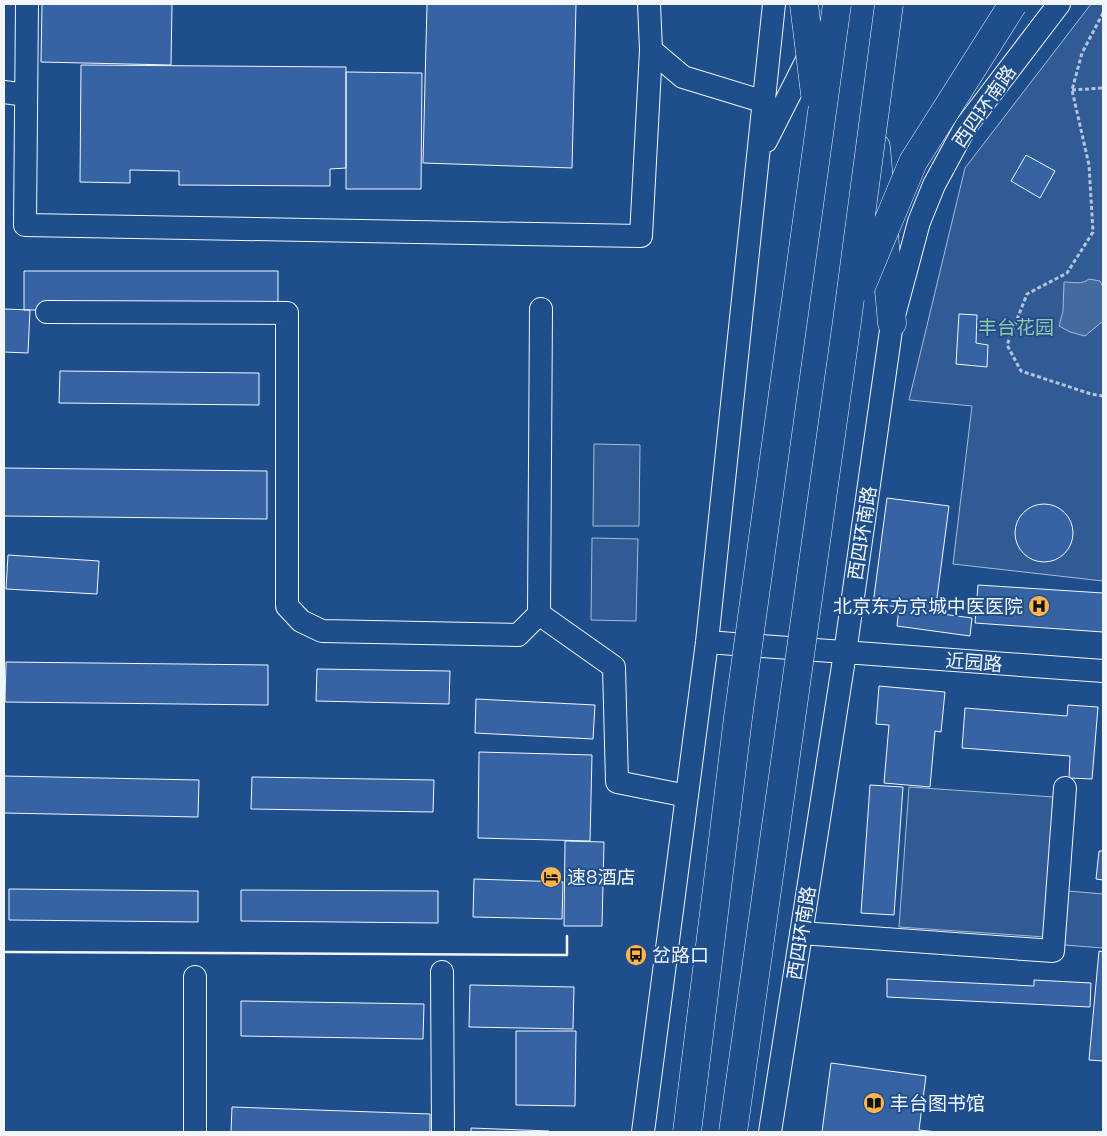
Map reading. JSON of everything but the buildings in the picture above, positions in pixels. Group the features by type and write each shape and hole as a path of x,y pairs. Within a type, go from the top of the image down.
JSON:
{"main road":[{"path":"804,4 819,131"},
{"name":"西四环南路","path":"735,1132 890,4"},
{"name":"西四环南路","path":"735,1132 890,4"},
{"path":"847,321 913,162 1013,4"},
{"path":"686,1132 738,718 819,131 832,8"},
{"path":"686,1132 832,8"},
{"path":"873,124 892,323"}],"street":[{"path":"27,4 25,225 640,236 651,50 650,4"},
{"path":"643,1132 707,642 760,153 774,4"},
{"name":"西四环南路","path":"770,1132 874,461 892,323 919,222 943,168 966,126 1059,4"},
{"path":"760,153 832,8"},
{"path":"651,50 683,77 764,102"},
{"path":"4,92 26,95"},
{"path":"47,312 287,313 287,606 301,621 322,631 518,635 539,614 541,309"},
{"path":"539,614 614,667 617,782 688,796"},
{"name":"近园路","path":"707,642 1103,671"},
{"path":"801,933 1054,951 1065,788"},
{"path":"442,972 443,1132"},
{"path":"195,977 195,1132"}],"path":[{"path":"1103,13 1082,53 1072,90 1089,165 1093,232 1067,273 1027,294 1007,345 1021,371 1103,396"},
{"path":"1072,90 1103,88"}],"shaded area":[{"name":"丰台花园","path":"1091,4 1103,4 1103,581 953,564 972,406 909,400 965,168"},
{"path":"1089,279 1100,281 1103,287 1103,321 1085,336 1070,332 1059,326 1063,311 1064,282 1080,283"},
{"path":"594,444 640,445 639,526 593,526"},
{"path":"592,538 638,539 636,621 591,620"},
{"path":"909,787 1054,797 1045,937 899,927"},
{"path":"1068,891 1103,894 1103,948 1064,945"}],"wall":[{"path":"6,952 567,955 567,936"}],"place":[{"name":"北京东方京城中医医院","path":"1039,606"},
{"name":"速8酒店","path":"551,877"},
{"name":"岔路口","path":"636,955"},
{"name":"丰台图书馆","path":"874,1103"}]}
